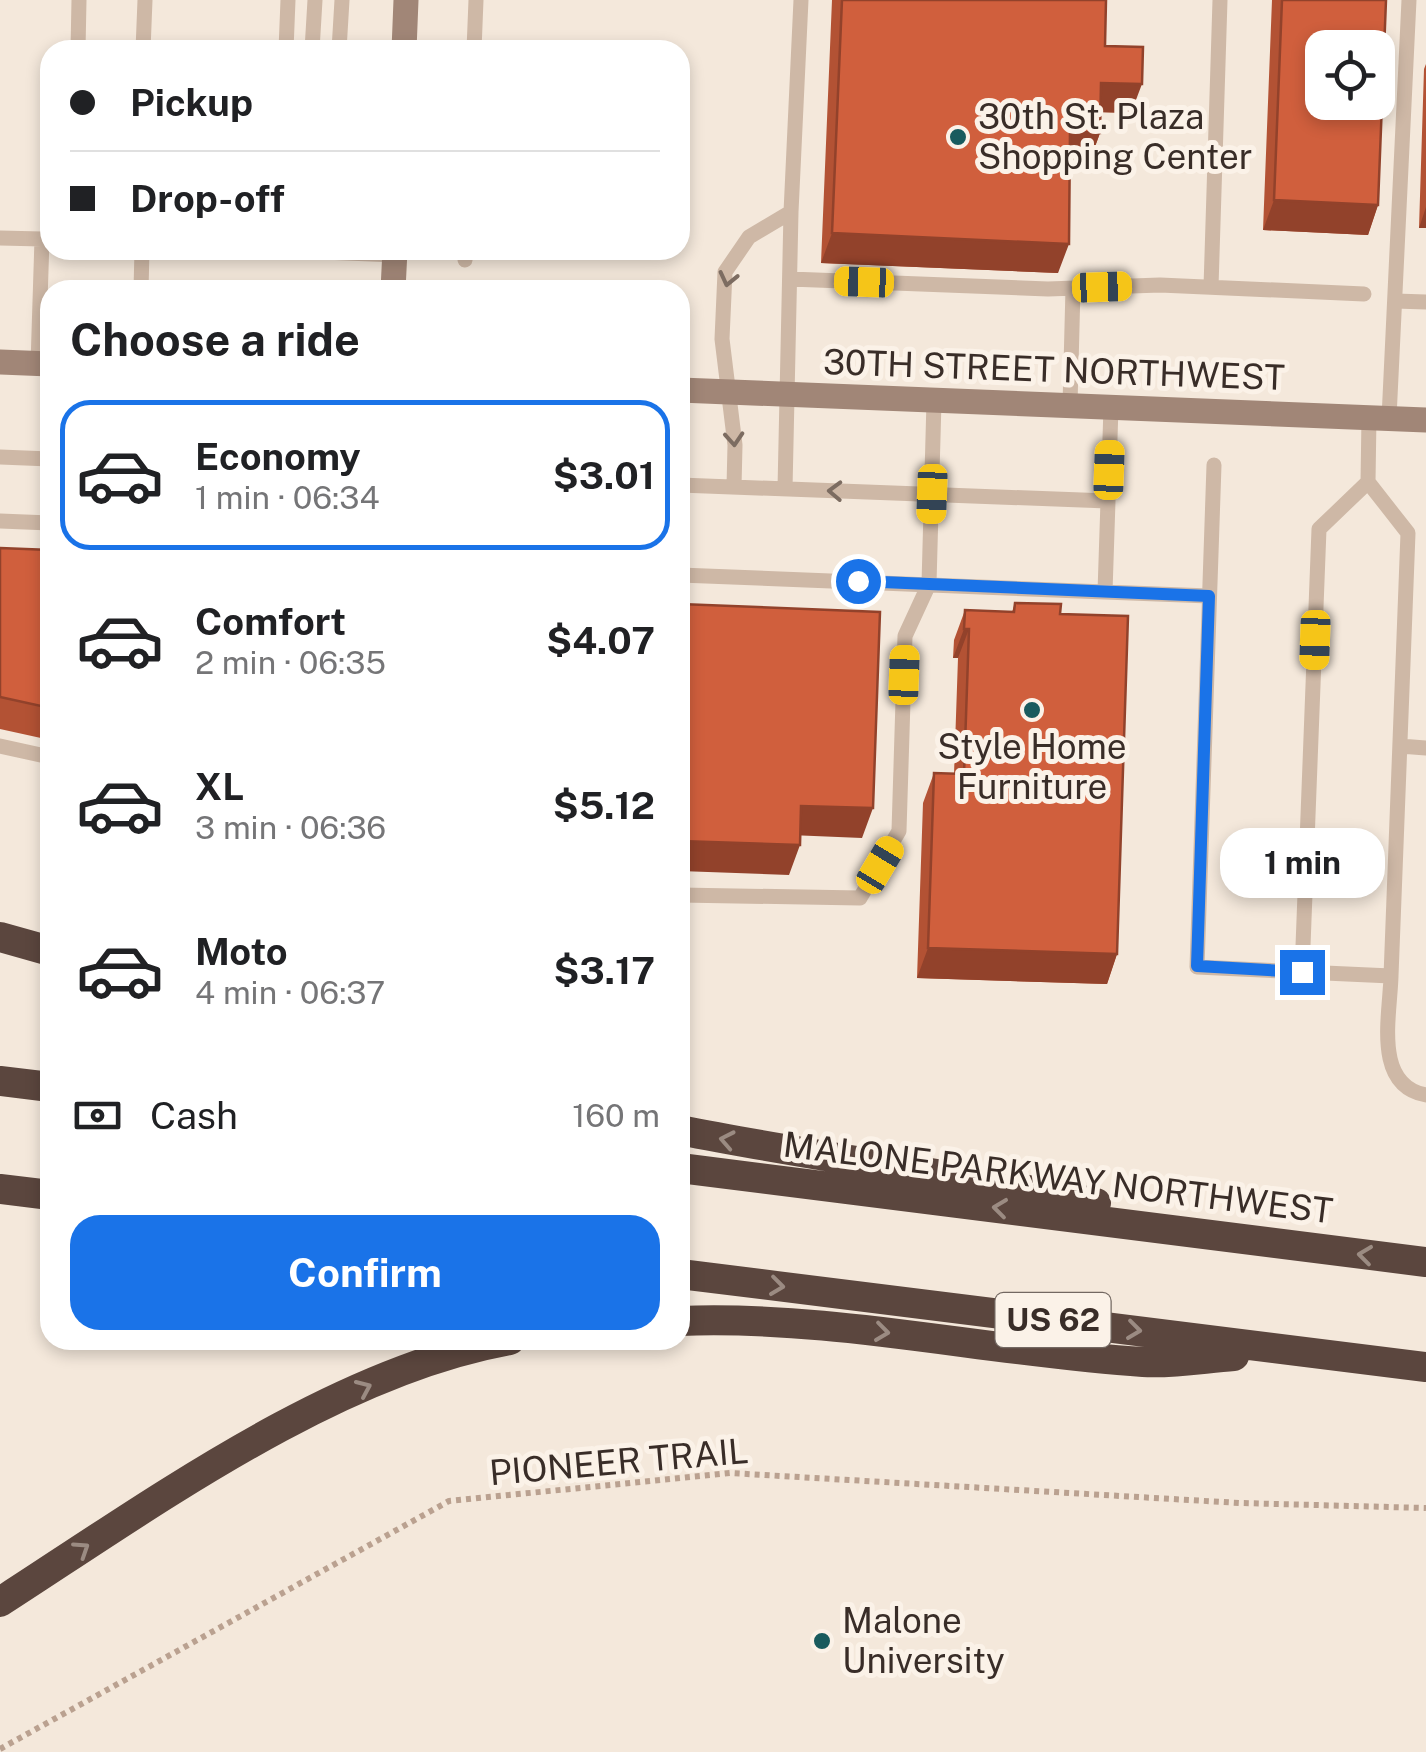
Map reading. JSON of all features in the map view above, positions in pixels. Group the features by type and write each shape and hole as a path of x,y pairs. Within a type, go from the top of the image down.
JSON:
{"highway":[{"path":"0,937 40,949"},
{"path":"0,1081 40,1086"},
{"path":"690,1132 843,1160 1010,1184 1304,1247"},
{"name":"MALONE PARKWAY NORTHWEST","path":"690,1169 1426,1262"},
{"path":"0,1189 40,1194"},
{"name":"US 62","path":"690,1275 1426,1366"},
{"path":"690,1321 811,1324 1146,1362 1300,1351"},
{"path":"0,1602 173,1491 316,1409 410,1368 474,1350"}],"main road":[{"path":"404,40 406,0"},
{"path":"0,362 40,364"},
{"name":"30TH STREET NORTHWEST","path":"690,390 1426,420"}],"lane":[{"path":"78,40 79,0"},
{"path":"143,40 145,0"},
{"path":"286,40 288,0"},
{"path":"312,40 314,0"},
{"path":"340,40 342,0"},
{"path":"474,40 476,0"},
{"path":"785,489 791,212 802,0"},
{"path":"1211,287 1220,0"},
{"path":"1302,972 1319,529 1368,482 1379,418 1396,301 1409,0"},
{"path":"734,487 735,445 722,339 726,272 750,237 791,212"},
{"path":"0,238 40,239"},
{"path":"790,280 1073,288 1160,284 1364,294"},
{"path":"1070,405 1073,288"},
{"path":"1396,301 1426,302"},
{"path":"690,895 860,898 899,832 905,636 929,584 934,401"},
{"path":"1106,592 1111,407"},
{"path":"0,457 40,459"},
{"path":"1214,465 1197,966 1391,976"},
{"path":"1368,482 1408,533 1391,976 1392,1071 1404,1087 1426,1095"},
{"path":"690,485 1108,502"},
{"path":"0,521 40,523"},
{"path":"690,575 1209,596"},
{"path":"0,746 40,755"},
{"path":"1400,746 1426,748"}],"path":[{"name":"PIONEER TRAIL","path":"0,1750 449,1502 730,1472 1240,1503 1426,1508"}],"building":[{"name":"30th St. Plaza Shopping Center","path":"842,0 1106,0 1105,46 1143,47 1142,84 1101,83 1100,133 1070,131 1069,244 832,233"},
{"path":"1282,0 1386,0 1385,30 1305,30 1305,120 1381,120 1378,205 1274,200"},
{"path":"0,548 40,550 40,706 0,697"},
{"path":"1015,603 1061,604 1060,614 1128,616 1117,954 928,948 934,773 964,774 969,629 964,629 965,610 1014,612"},
{"path":"690,604 880,612 873,808 801,806 800,845 690,841"}],"place":[{"name":"30th St. Plaza Shopping Center","path":"958,137"},
{"name":"Style Home Furniture","path":"1032,710"},
{"name":"Malone University","path":"822,1641"}],"route":[{"path":"858,581 1209,596 1197,966 1302,972"}]}
